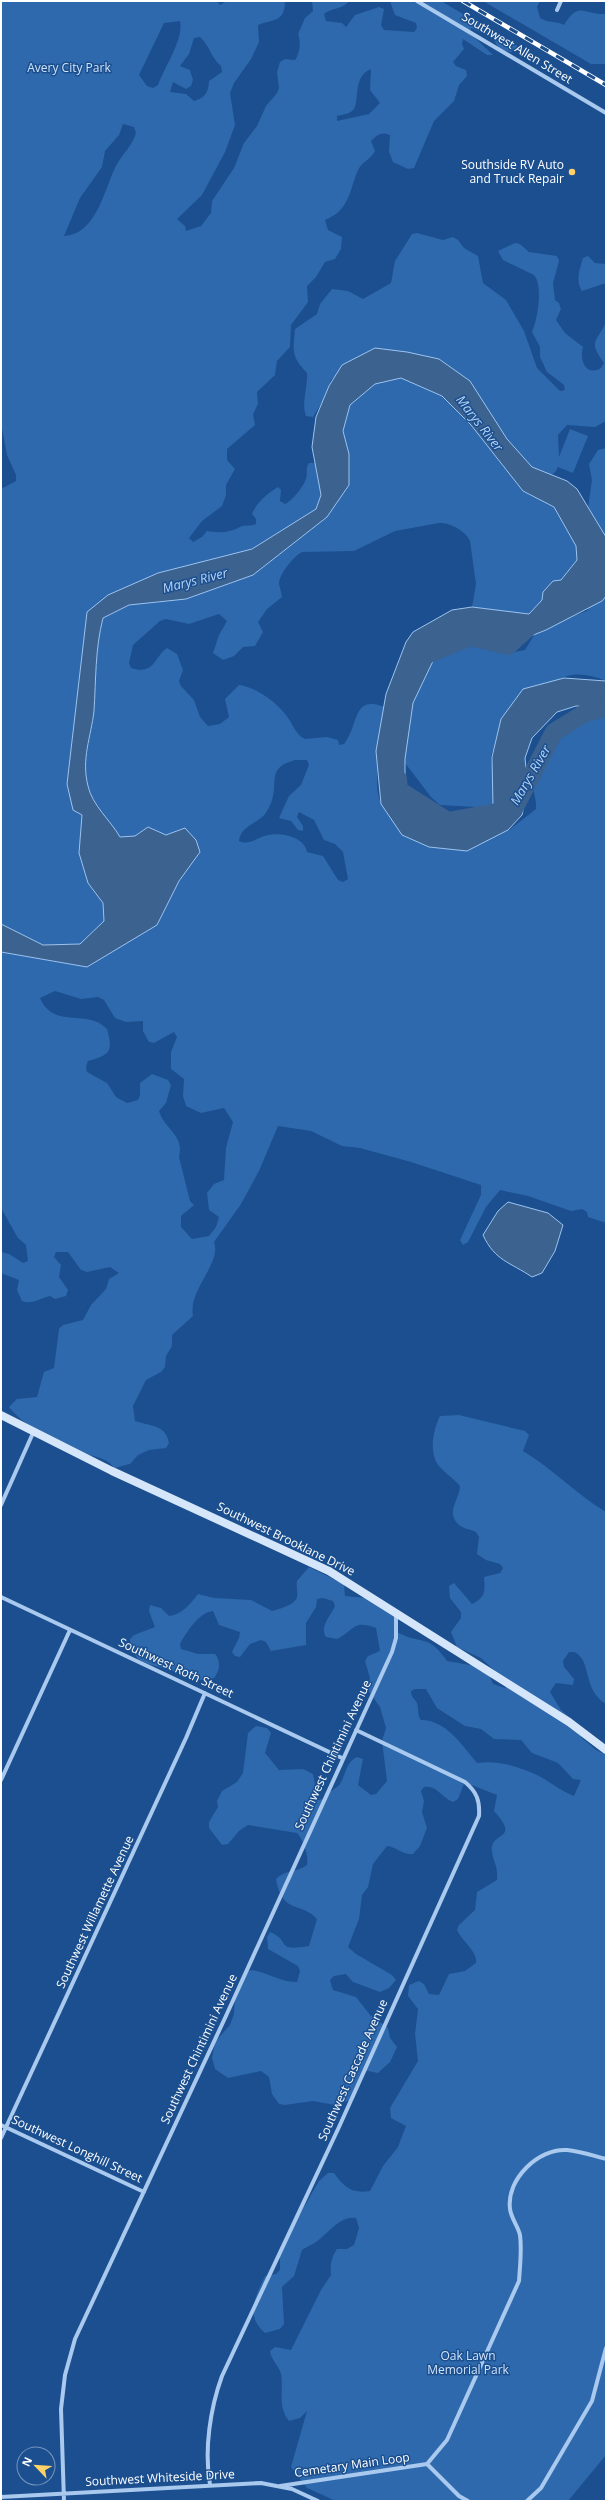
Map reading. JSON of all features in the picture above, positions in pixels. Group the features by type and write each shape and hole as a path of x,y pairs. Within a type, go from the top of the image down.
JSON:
{"street":[{"name":"Southwest Allen Street","path":"417,1 606,113"},
{"path":"557,10 561,1"},
{"name":"Southwest Brooklane Drive","path":"1,1415 112,1471 328,1571 359,1588 396,1616 569,1722 606,1750"},
{"path":"1,1505 34,1432"},
{"name":"Southwest Roth Street","path":"1,1597 342,1758"},
{"name":"Southwest Chintimini Avenue","path":"64,2501 62,2493 61,2409 70,2353 88,2309 144,2192 392,1652 396,1638 396,1616"},
{"path":"1,1780 70,1630"},
{"name":"Southwest Willamette Avenue","path":"1,2138 186,1738 204,1693"},
{"name":"Southwest Cascade Avenue","path":"210,2485 209,2438 215,2397 222,2376 339,2127 479,1816 479,1801 477,1794 465,1782 356,1730"},
{"name":"Southwest Longhill Street","path":"1,2125 144,2192"},
{"name":"Cemetary Main Loop","path":"280,2486 427,2464 447,2440 519,2281 521,2253 520,2234 510,2209 512,2192 522,2172 542,2155 567,2150 606,2159"},
{"path":"527,2501 541,2488 592,2401 606,2348"},
{"name":"Cemetary Main Loop","path":"427,2464 459,2496 468,2501"},
{"name":"Southwest Whiteside Drive","path":"1,2497 261,2483 280,2486 318,2501"}],"green space":[{"name":"Avery City Park","path":"1,1 217,1 220,5 227,1 285,1 283,13 278,19 258,25 259,42 251,59 234,83 230,93 235,125 225,152 202,195 177,219 185,226 186,231 201,226 211,213 212,201 234,168 244,143 257,126 266,106 277,93 279,88 277,72 280,62 285,59 295,60 297,57 300,47 298,34 305,18 313,11 312,1 349,1 344,6 324,14 326,21 342,23 346,27 355,15 379,7 384,9 381,25 384,30 414,32 417,28 416,23 395,15 390,1 441,1 519,47 511,52 500,50 492,37 471,28 470,33 493,55 487,55 463,39 462,44 464,49 453,62 456,66 466,70 467,76 459,85 454,101 434,121 414,168 408,169 393,162 389,152 390,135 384,133 379,134 371,141 375,151 358,170 348,199 339,211 325,220 328,230 342,237 341,249 335,259 325,262 316,277 307,286 308,302 291,325 290,347 277,361 275,375 257,392 258,404 253,414 255,425 227,449 227,460 235,469 226,485 226,495 222,506 202,521 189,538 193,542 202,537 207,531 224,532 242,526 256,524 256,519 252,514 259,502 278,487 281,490 280,501 285,504 291,500 305,482 309,463 315,463 321,495 316,509 252,549 158,573 87,612 67,784 82,815 79,853 88,883 103,903 104,921 80,944 43,945 1,924 1,489 16,481 16,475 7,455 1,423","holes":["180,21 179,36 177,44 158,85 153,88 147,86 139,75 164,23","200,37 206,44 221,66 222,72 209,81 206,94 194,101 186,94 170,92 173,82 186,89 191,86 193,80 190,70 180,66 189,54 194,38","371,69 370,90 380,103 369,114 337,121 337,116 349,113 355,108 359,84 365,73","123,124 134,127 136,133 132,143 114,170 97,211 91,220 75,234 64,236 80,198 102,167 105,151 119,135"]},
{"path":"483,1 540,1 537,7 540,18 564,25 569,17 578,11 582,10 598,14 606,14 606,64 591,64"},
{"path":"417,233 443,240 453,237 458,240 464,248 478,256 483,283 506,300 524,331 537,368 560,391 565,390 564,385 547,372 540,357 540,347 532,332 539,302 537,280 534,275 503,260 498,251 515,243 520,244 529,252 557,256 559,261 553,283 555,300 559,303 561,309 556,320 565,333 583,347 583,362 588,369 596,370 601,368 604,363 596,350 595,342 606,322 606,421 595,427 567,425 558,435 559,457 570,429 588,436 573,473 558,467 552,475 547,476 537,474 397,351 375,349 358,357 331,380 326,396 313,417 306,416 304,401 307,373 298,362 294,353 295,329 317,314 320,304 332,289 348,291 363,299 391,283 395,261 412,234"},
{"path":"588,256 595,263 606,264 606,283 582,291 578,279 583,258"},
{"path":"401,378 442,396 471,425 523,491 554,507 576,546 577,560 561,580 553,581 543,592 542,600 529,614 472,607 476,584 470,541 465,534 457,528 443,523 395,531 354,551 302,552 299,554 291,561 281,575 279,584 282,597 267,609 258,622 263,632 255,646 243,647 234,656 223,660 213,653 219,635 227,621 219,614 189,624 166,619 160,621 133,645 129,663 131,668 139,670 145,669 154,664 163,651 167,648 177,654 183,670 179,681 181,686 194,700 200,717 208,726 220,724 229,717 225,699 239,685 259,692 271,700 286,715 294,728 305,739 327,737 338,740 339,745 344,744 349,736 358,712 363,707 369,704 378,705 391,710 377,774 379,798 384,807 484,839 509,830 536,809 532,773 535,762 541,750 560,728 572,718 595,703 606,699 606,1223 588,1217 587,1212 582,1209 571,1211 528,1196 500,1190 486,1207 468,1242 463,1245 460,1240 481,1195 481,1185 411,1162 360,1148 342,1146 311,1131 278,1126 259,1171 241,1204 214,1242 215,1250 213,1259 210,1268 195,1296 193,1316 172,1335 172,1346 166,1356 165,1367 161,1372 146,1380 133,1406 135,1421 161,1429 167,1437 169,1443 166,1448 149,1450 138,1455 130,1464 114,1468 103,1459 79,1452 41,1433 23,1421 9,1407 17,1399 37,1397 44,1372 54,1368 59,1329 63,1325 83,1320 91,1305 106,1289 109,1279 119,1273 110,1267 87,1272 81,1270 68,1252 56,1252 54,1257 61,1265 59,1277 68,1290 66,1296 55,1299 50,1296 36,1301 26,1302 22,1301 17,1290 19,1280 1,1273 1,1252 9,1254 23,1263 28,1261 26,1245 18,1238 1,1208 1,952 87,967 157,925 179,881 200,852 185,828 166,835 148,827 135,836 120,837 93,800 90,793 86,776 86,757 93,721 97,653 103,618 129,605 186,599 253,575 327,517 349,484 349,454 343,431 350,405 375,384","holes":["295,760 307,760 309,765 301,785 289,796 279,818 291,821 298,830 303,831 303,826 297,817 299,812 314,820 324,840 335,844 343,852 348,879 343,882 338,880 323,856 307,852 302,843 292,837 273,834 250,842 239,841 240,835 243,831 260,819 267,811 271,802 276,774 279,768","55,991 81,999 98,997 104,1000 115,1018 126,1022 143,1021 143,1031 149,1042 154,1043 174,1032 177,1037 171,1052 171,1069 184,1079 183,1096 186,1106 201,1113 224,1108 233,1122 226,1148 224,1180 214,1184 207,1193 209,1210 219,1217 216,1227 209,1236 192,1239 181,1227 181,1216 194,1205 190,1201 179,1157 179,1143 173,1132 165,1123 159,1111 166,1103 171,1085 168,1080 152,1074 140,1083 140,1095 138,1100 127,1103 116,1097 107,1083 87,1072 86,1067 88,1061 102,1057 108,1051 110,1042 107,1029 99,1023 90,1020 62,1016 46,1008 40,998"]},
{"path":"606,448 606,539 587,514 592,480 589,464 598,450"},
{"path":"606,585 606,681 587,675 574,675 556,681 497,739 491,755 492,766 505,778 493,808 440,805 431,797 405,763 406,700 439,652 472,642 509,653 525,650 536,632 557,622 587,611"},
{"name":"Oak Lawn Memorial Park","path":"459,1415 525,1431 529,1435 523,1451 606,1512 606,1704 598,1698 593,1691 583,1661 580,1656 574,1652 569,1652 563,1661 564,1667 574,1679 573,1685 556,1683 550,1692 561,1710 575,1722 582,1738 596,1750 606,1755 606,2455 568,2501 336,2501 307,2488 291,2467 307,2411 300,2418 289,2421 285,2415 282,2404 281,2374 270,2351 275,2347 291,2350 321,2290 331,2275 331,2262 333,2255 337,2249 347,2249 354,2245 359,2228 356,2218 341,2221 319,2240 302,2250 294,2276 282,2287 284,2324 280,2329 265,2333 255,2319 253,2312 258,2291 265,2276 276,2274 280,2270 280,2249 319,2181 328,2173 334,2173 345,2186 353,2190 364,2192 370,2191 383,2166 398,2147 406,2126 391,2118 390,2108 418,2061 415,2034 418,2009 408,1996 409,1985 419,1981 424,1984 429,1994 439,1995 449,1974 465,1971 476,1963 475,1955 457,1930 459,1925 475,1910 477,1892 497,1880 492,1845 505,1832 505,1827 494,1811 497,1795 469,1784 464,1784 458,1799 453,1802 436,1790 429,1787 424,1787 421,1791 424,1801 422,1812 427,1828 420,1846 413,1854 409,1854 387,1846 373,1864 368,1887 362,1895 359,1919 348,1947 356,1954 392,1975 396,1980 389,1988 380,1992 353,1982 346,1974 334,1976 330,1980 333,1990 356,1997 370,2015 388,2028 390,2038 397,2047 390,2062 378,2073 368,2071 363,2072 354,2099 335,2105 313,2101 285,2105 279,2104 272,2094 269,2077 261,2071 228,2078 215,2069 212,2058 215,2042 230,2025 234,2014 235,1997 248,1971 257,1971 290,1982 297,1982 300,1971 298,1966 268,1949 267,1937 270,1932 277,1935 287,1947 291,1948 309,1946 317,1919 305,1910 287,1903 279,1890 276,1879 283,1874 307,1865 305,1848 297,1833 248,1825 239,1831 228,1844 222,1845 209,1828 209,1822 218,1807 217,1801 222,1791 237,1782 243,1773 248,1733 256,1726 267,1728 271,1733 265,1753 279,1770 303,1769 313,1774 318,1800 323,1799 340,1784 348,1765 357,1757 363,1759 358,1785 371,1795 376,1794 387,1781 382,1741 386,1728 380,1707 367,1689 370,1678 365,1661 368,1656 380,1651 376,1628 358,1625 337,1639 326,1637 324,1629 326,1621 335,1606 333,1601 323,1598 317,1599 316,1607 306,1623 306,1645 271,1651 266,1642 261,1640 250,1644 240,1657 235,1656 232,1652 239,1638 240,1632 219,1625 213,1611 208,1612 198,1619 180,1644 181,1649 198,1654 215,1654 218,1660 219,1669 214,1678 208,1680 191,1678 144,1662 138,1659 131,1648 130,1639 134,1635 155,1627 149,1611 150,1605 161,1608 169,1616 174,1615 186,1608 198,1594 214,1598 251,1600 272,1611 286,1606 296,1600 297,1581 309,1567 344,1584 345,1596 368,1598 395,1613 397,1632 429,1643 440,1652 447,1661 481,1667 489,1674 493,1684 505,1688 509,1684 481,1658 457,1647 451,1632 461,1618 461,1612 450,1598 449,1586 454,1583 472,1604 480,1599 484,1593 484,1577 500,1573 503,1568 500,1564 486,1560 477,1554 479,1537 476,1532 459,1525 453,1516 454,1506 460,1486 436,1462 433,1449 435,1428 440,1416","holes":["415,1689 426,1689 437,1708 465,1726 481,1729 494,1739 521,1740 532,1753 558,1763 573,1779 581,1780 574,1796 537,1775 523,1769 500,1763 477,1763 459,1741 446,1729 430,1721 421,1720 417,1703 412,1696 411,1691"]}],"water":[{"path":"375,348 407,352 439,359 470,381 507,439 532,467 567,481 577,489 606,537 606,596 602,601 546,630 513,643 477,638 452,640 433,661 413,703 405,759 405,785 410,799 438,820 462,826 480,821 493,807 492,757 501,719 523,689 564,678 606,681 606,708 576,706 557,712 532,738 525,758 528,788 522,815 508,830 467,851 429,847 402,835 381,804 376,751 386,694 406,642 413,632 452,610 472,607 529,614 542,600 543,592 553,581 561,580 577,560 576,546 554,507 523,491 471,425 442,396 401,378 375,384 350,405 343,431 349,454 349,485 327,517 253,575 186,599 129,605 103,618 97,653 93,721 86,757 86,776 90,793 93,800 120,837 135,836 148,827 166,835 185,828 196,840 200,852 179,881 157,925 87,967 1,952 1,924 43,945 80,944 104,921 103,903 88,883 79,853 82,815 73,810 67,784 87,612 108,595 158,573 252,549 316,509 321,495 312,447 316,417 329,386 342,365"},
{"path":"508,1202 548,1213 563,1225 555,1251 542,1273 532,1277 498,1256 483,1235 498,1211"}],"waterway":[{"name":"Marys River","path":"424,656 471,637 508,646 529,627"},
{"name":"Marys River","path":"398,779 399,790 448,821 514,809 554,732 585,713 606,708"}],"railway":[{"path":"463,1 606,85"}],"place":[{"name":"Southside RV Auto and Truck Repair","path":"572,172"}]}
